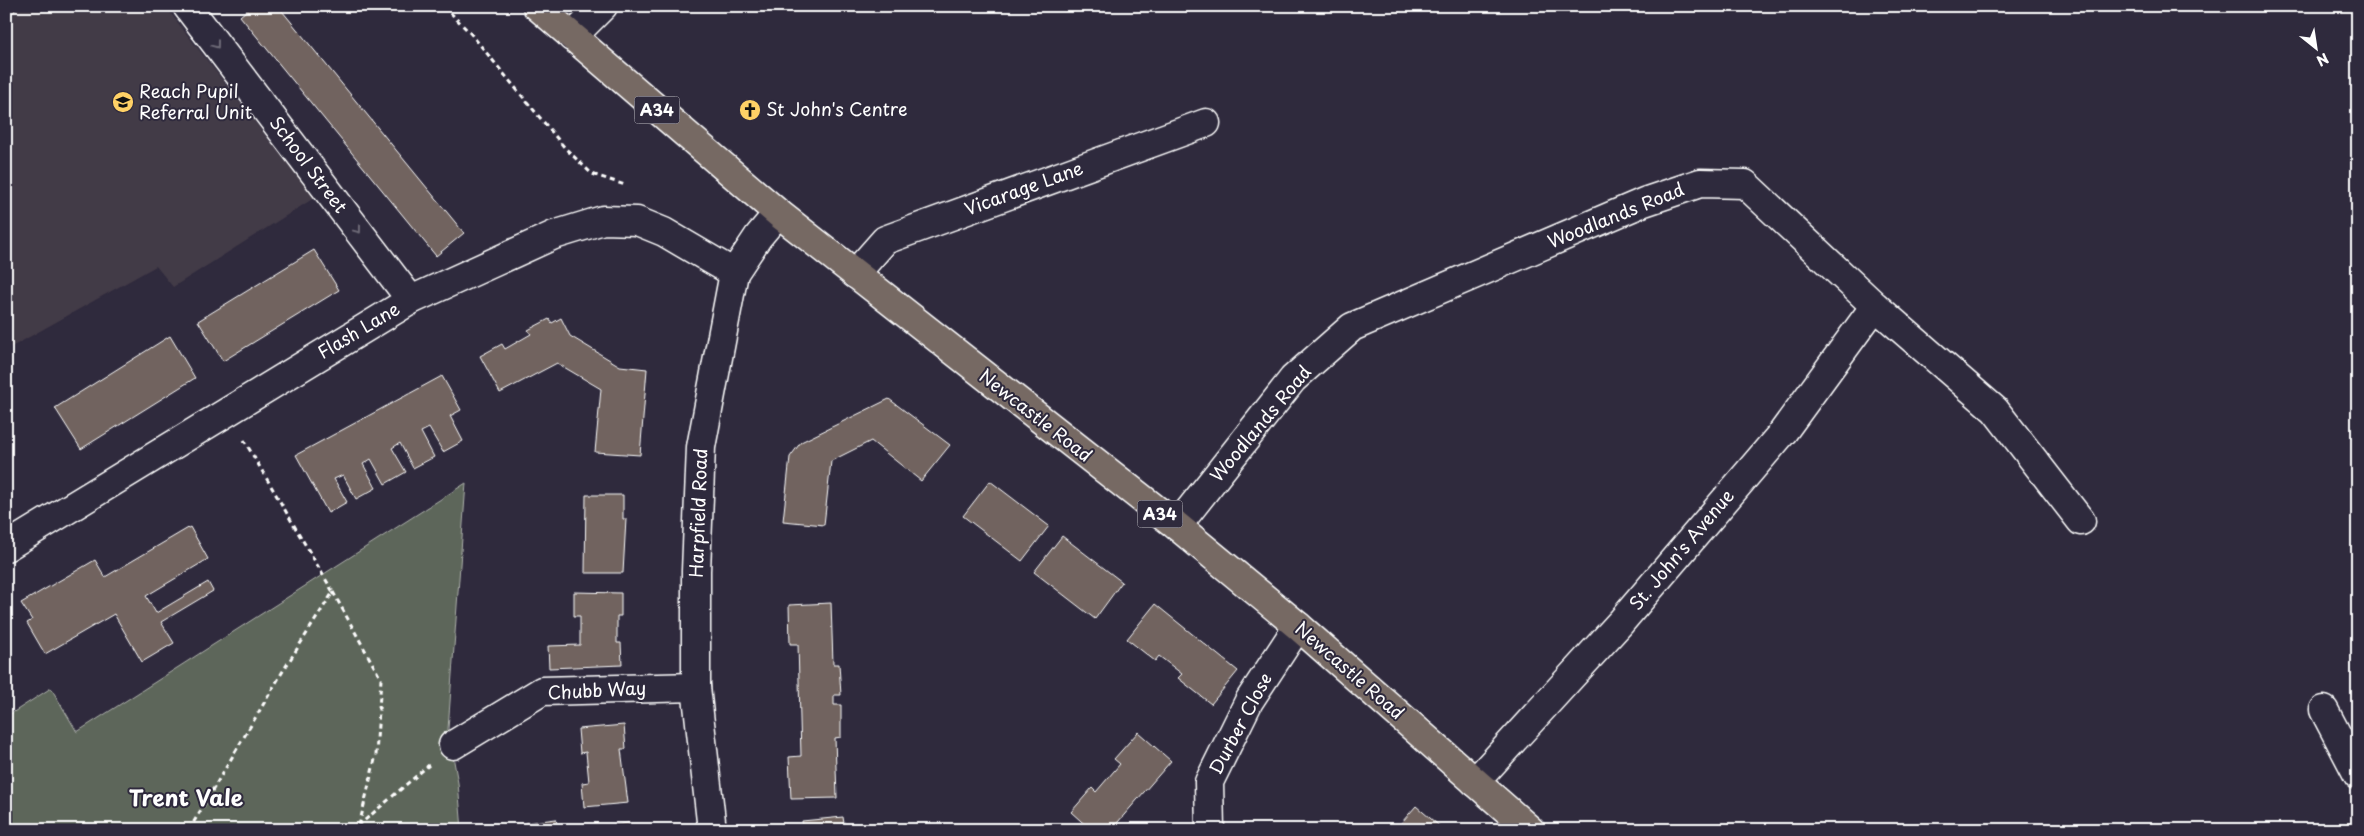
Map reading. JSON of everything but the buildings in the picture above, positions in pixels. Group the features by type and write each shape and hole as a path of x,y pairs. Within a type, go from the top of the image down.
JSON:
{"highway":[{"name":"Newcastle Road","path":"537,6 778,213 1177,526 1298,626 1530,830"}],"street":[{"name":"School Street","path":"187,6 411,300"},
{"path":"572,37 603,6"},
{"name":"Vicarage Lane","path":"854,274 885,240 1206,122"},
{"name":"Woodlands Road","path":"1177,526 1293,379 1352,327 1644,202 1700,183 1745,184 1875,306 1995,410 2081,521"},
{"name":"Harpfield Road","path":"712,830 696,687 696,571 701,447 734,274 758,237 778,213"},
{"name":"Flash Lane","path":"6,547 411,300 554,235 603,220 637,221 664,232 734,274"},
{"name":"St. John's Avenue","path":"1475,782 1621,622 1783,432 1875,306"},
{"name":"Durber Close","path":"1210,830 1209,782 1249,702 1298,626"},
{"name":"Chubb Way","path":"453,745 542,691 696,687"},
{"path":"2324,710 2358,775"}],"path":[{"path":"444,6 471,34 565,148 592,174 628,186"},
{"path":"227,411 333,592 380,679 376,754 357,828"},
{"path":"189,830 283,671 333,592"},
{"path":"357,828 453,745"}],"shaded area":[{"name":"Reach Pupil Referral Unit","path":"6,6 165,6 314,198 173,287 156,266 6,350"}],"green space":[{"path":"466,483 448,729 458,783 462,830 6,830 6,717 51,688 77,732"}],"place":[{"name":"Reach Pupil Referral Unit","path":"123,102"},
{"name":"St John's Centre","path":"750,110"}],"district":[{"name":"Trent Vale","path":"186,798"}]}
